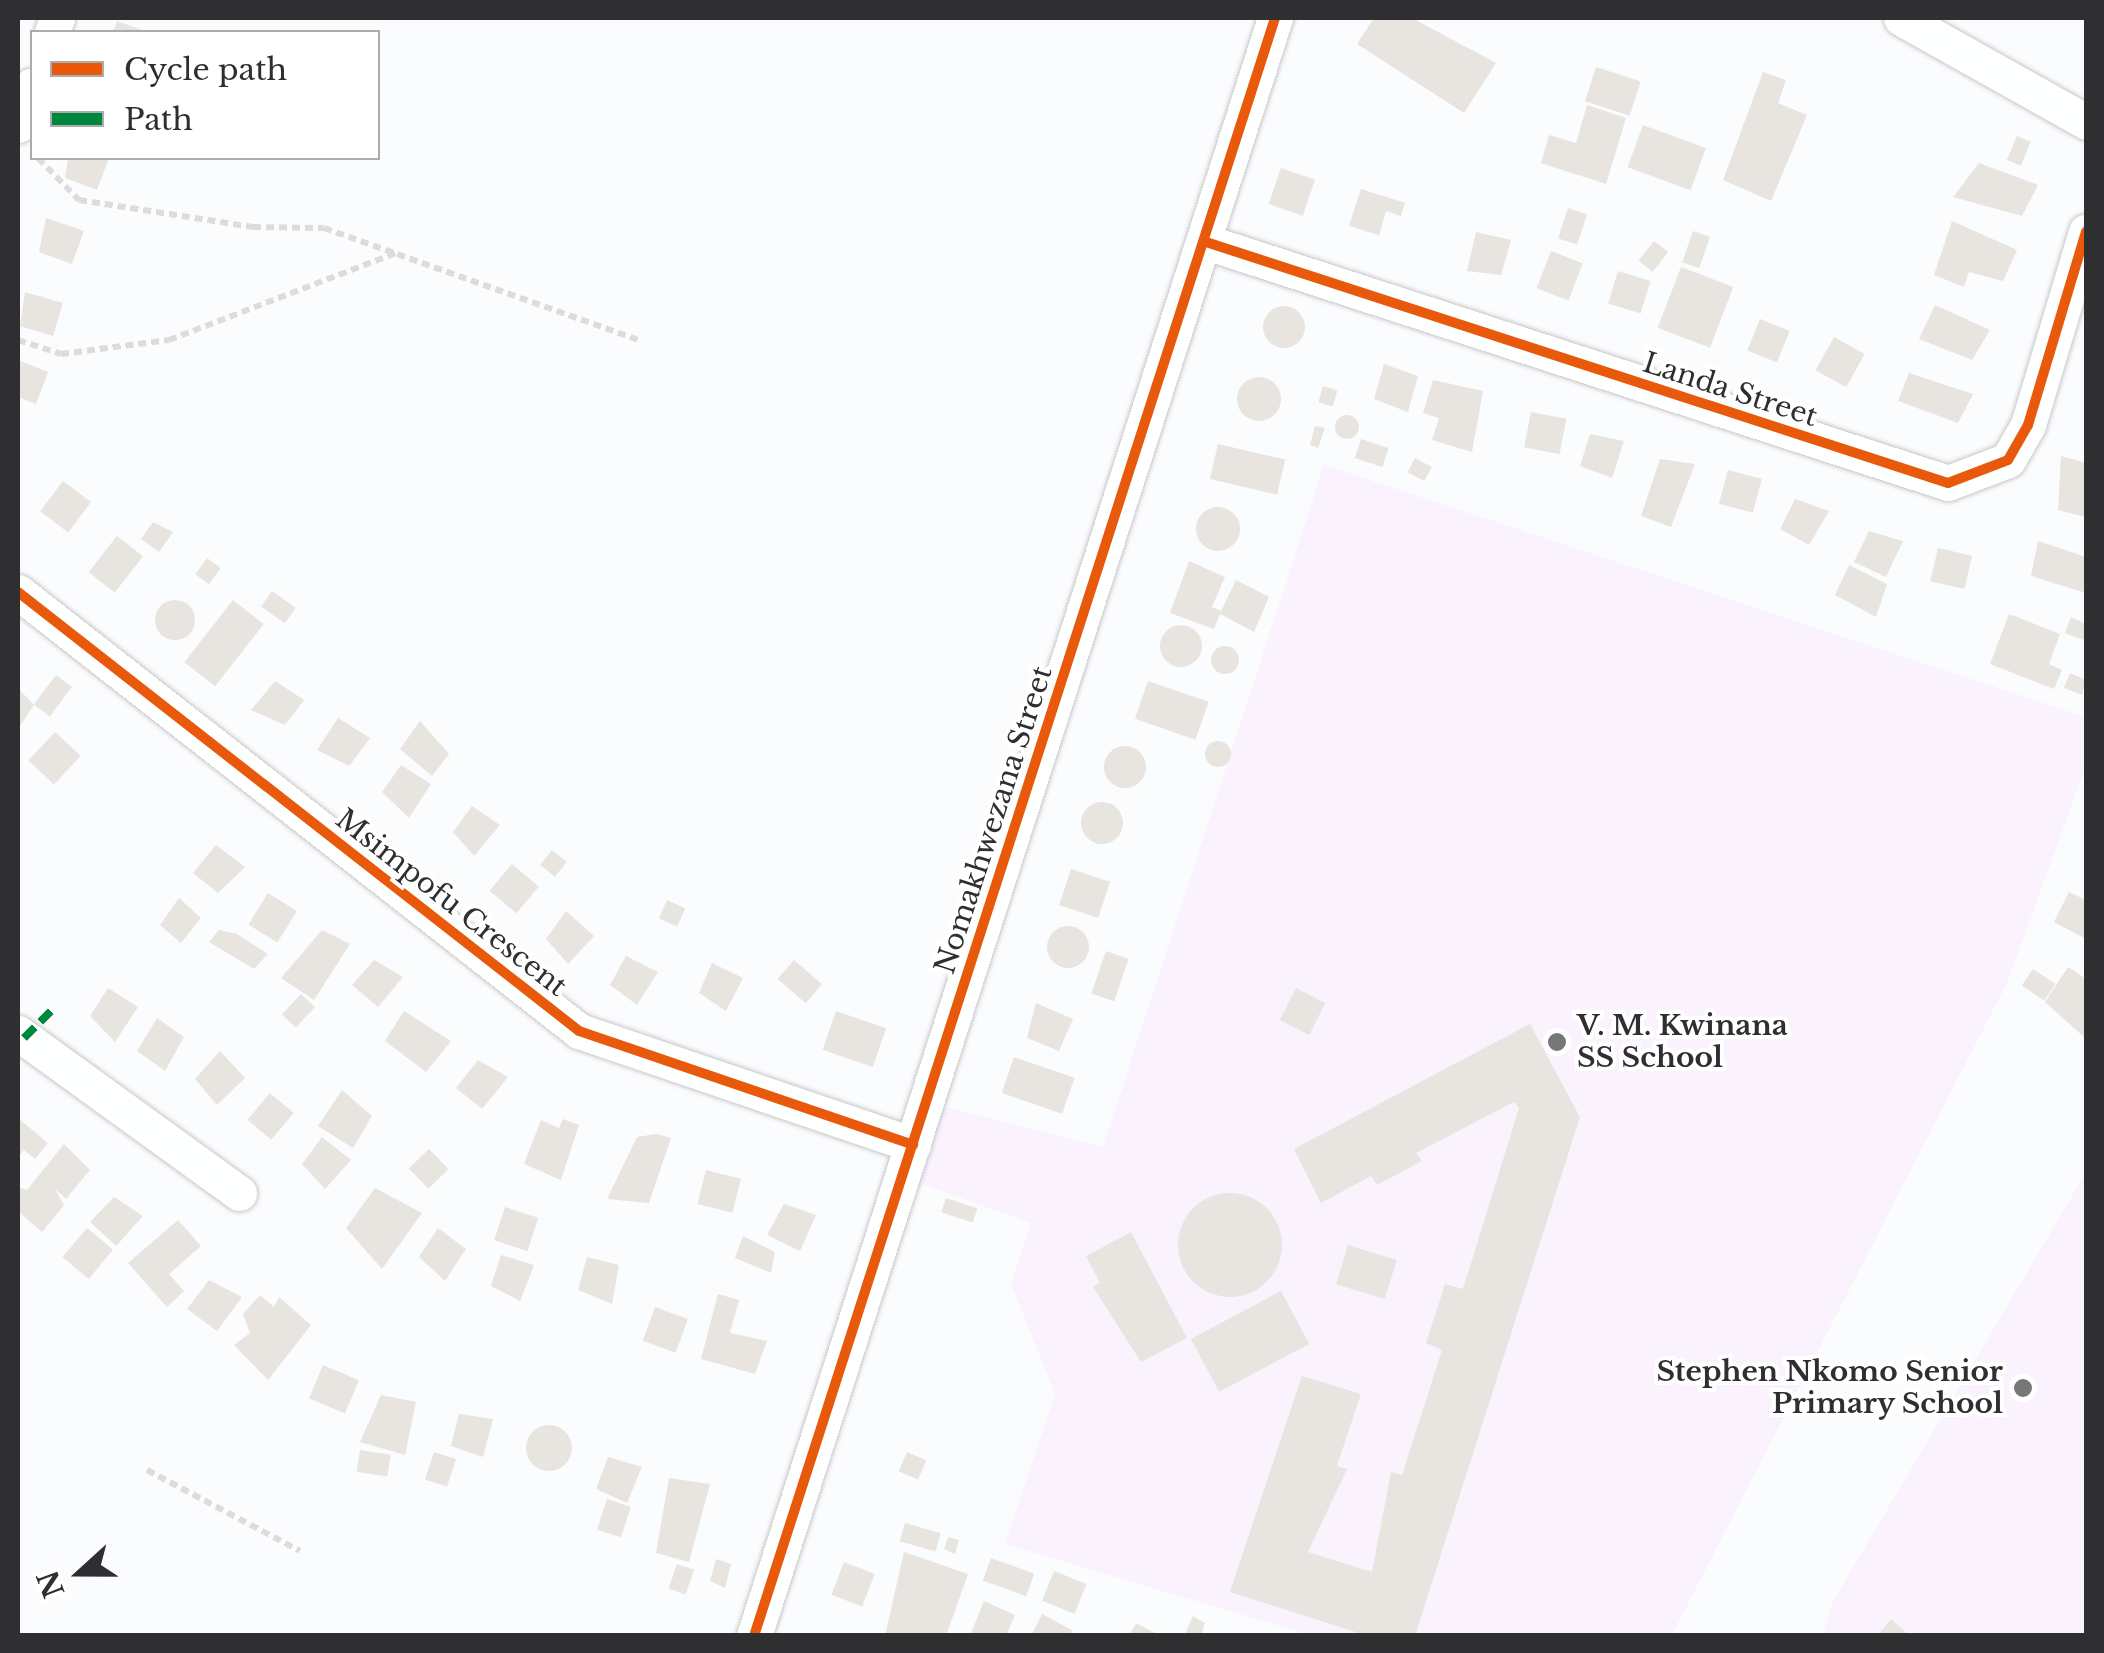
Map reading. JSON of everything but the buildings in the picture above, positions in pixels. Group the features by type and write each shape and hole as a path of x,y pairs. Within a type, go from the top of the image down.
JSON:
{"street":[{"name":"Nomakhwezana Street","path":"754,1636 1275,18"},
{"path":"1901,18 2086,122"},
{"name":"Landa Street","path":"1206,242 1948,483 2008,460 2028,425 2086,232"},
{"name":"Msimpofu Crescent","path":"18,592 579,1031 913,1145"},
{"path":"18,1033 239,1194"}],"path":[{"path":"40,160 79,200 253,227 324,228 641,342"},
{"path":"18,340 61,354 169,340 396,253"},
{"path":"148,1470 300,1552"}],"shaded area":[{"name":"V. M. Kwinana SS School","path":"1324,465 2086,717 2086,766 2008,981 1672,1635 1310,1635 1005,1544 1055,1394 1011,1284 1031,1223 902,1177 927,1102 1103,1147"},
{"name":"Stephen Nkomo Senior Primary School","path":"2086,1172 2086,1635 1823,1636 1832,1603"}],"marked path":[{"path":"24,1038 52,1010"}],"cycle path":[{"path":"754,1636 1275,18"},
{"path":"1206,242 1948,483 2008,460 2028,425 2086,232"},
{"path":"18,592 579,1031 913,1145"}],"place":[{"name":"V. M. Kwinana SS School","path":"1557,1042"},
{"name":"Stephen Nkomo Senior Primary School","path":"2023,1388"}]}
